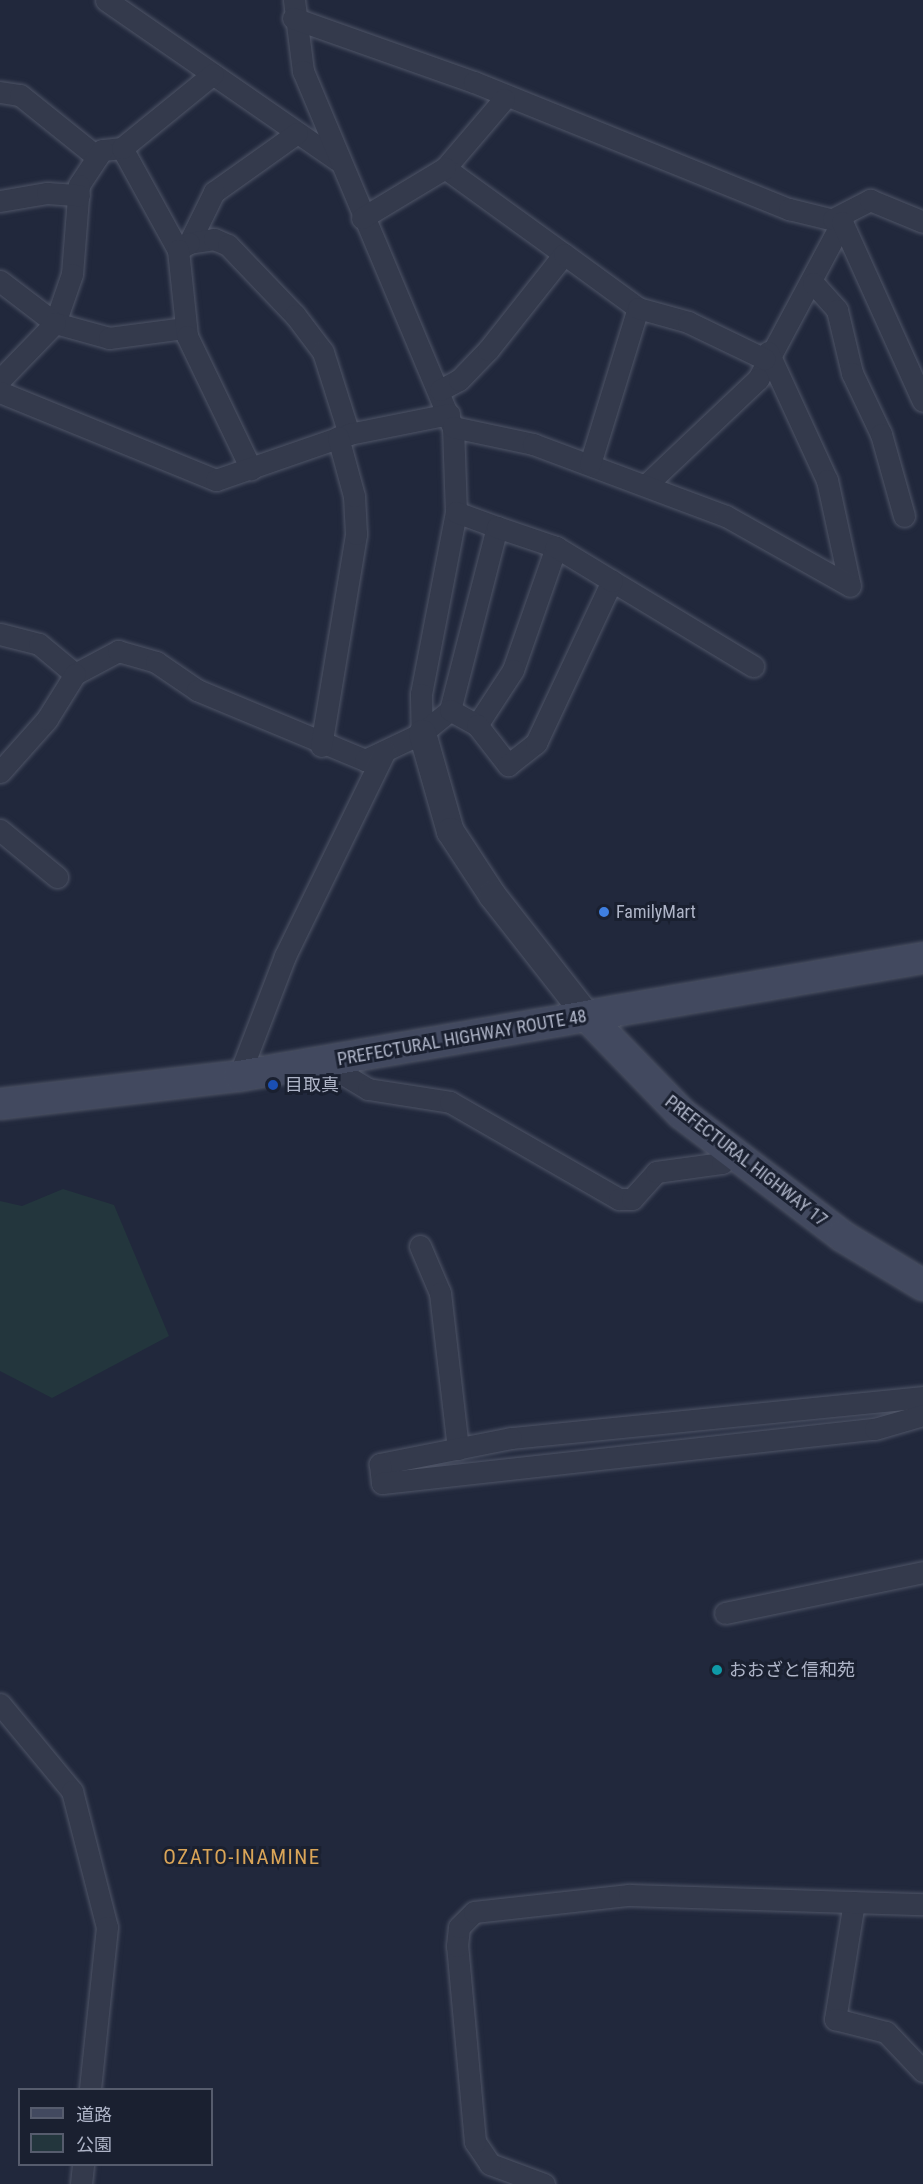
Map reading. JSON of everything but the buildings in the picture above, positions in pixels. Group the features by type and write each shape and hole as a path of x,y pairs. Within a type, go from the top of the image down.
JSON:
{"main road":[{"name":"PREFECTURAL HIGHWAY ROUTE 48","path":"0,1104 239,1076 923,958"},
{"name":"PREFECTURAL HIGHWAY 17","path":"587,1016 682,1114 842,1236 923,1285"}],"street":[{"path":"106,0 337,160"},
{"path":"294,9 474,82 504,99 789,209 838,221"},
{"path":"294,9 303,71 337,160 440,390 451,420 456,512 421,694 422,733 450,831 492,895 587,1016"},
{"path":"0,380 55,323 72,274 78,195 97,157 102,150 122,148 213,75"},
{"path":"0,92 20,95 97,157"},
{"path":"362,218 445,168 504,99"},
{"path":"250,469 185,328 184,246 214,192 297,133"},
{"path":"122,148 184,246"},
{"path":"0,392 205,478 250,469 344,436 451,420 590,464 726,516 850,586 827,480 767,356 688,322 638,308 445,168"},
{"path":"0,201 47,193 78,195"},
{"path":"646,485 718,421 758,379 767,356 813,283 838,221 870,200 923,222"},
{"path":"838,221 922,398"},
{"path":"184,246 214,239 228,245 295,315 323,352 344,436 354,496 356,534 321,746"},
{"path":"440,390 459,380 488,350 564,254"},
{"path":"0,281 55,323 109,338 185,328"},
{"path":"813,283 837,310 852,374 881,434 904,516"},
{"path":"590,464 638,308"},
{"path":"456,512 555,547 753,666"},
{"path":"0,772 47,719 75,674 118,651 137,657 321,746 365,760 422,733 450,710 497,527"},
{"path":"477,725 513,670 555,547"},
{"path":"450,710 477,725 508,765 536,743 612,581"},
{"path":"0,634 39,644 75,674"},
{"path":"239,1076 285,956 385,750"},
{"path":"0,830 57,877"},
{"path":"323,1062 368,1089 450,1102 619,1199 632,1199 656,1172 722,1163 732,1152"},
{"path":"420,1246 440,1293 458,1449"},
{"path":"923,1397 511,1438 380,1464 382,1483 875,1429 923,1415"},
{"path":"725,1613 923,1572"},
{"path":"0,1704 72,1791 107,1927 90,2088"},
{"path":"544,2184 490,2164 475,2142 457,1946 459,1927 474,1912 629,1895 923,1904"},
{"path":"854,1902 835,2019 886,2032 923,2071"},
{"path":"81,2184 83,2166"}],"green space":[{"path":"63,1189 114,1205 169,1336 52,1398 0,1371 0,1201 22,1206"}],"place":[{"name":"FamilyMart","path":"604,912"},
{"name":"目取真","path":"273,1085"},
{"name":"おおざと信和苑","path":"717,1670"}],"district":[{"name":"OZATO-INAMINE","path":"242,1857"}]}
